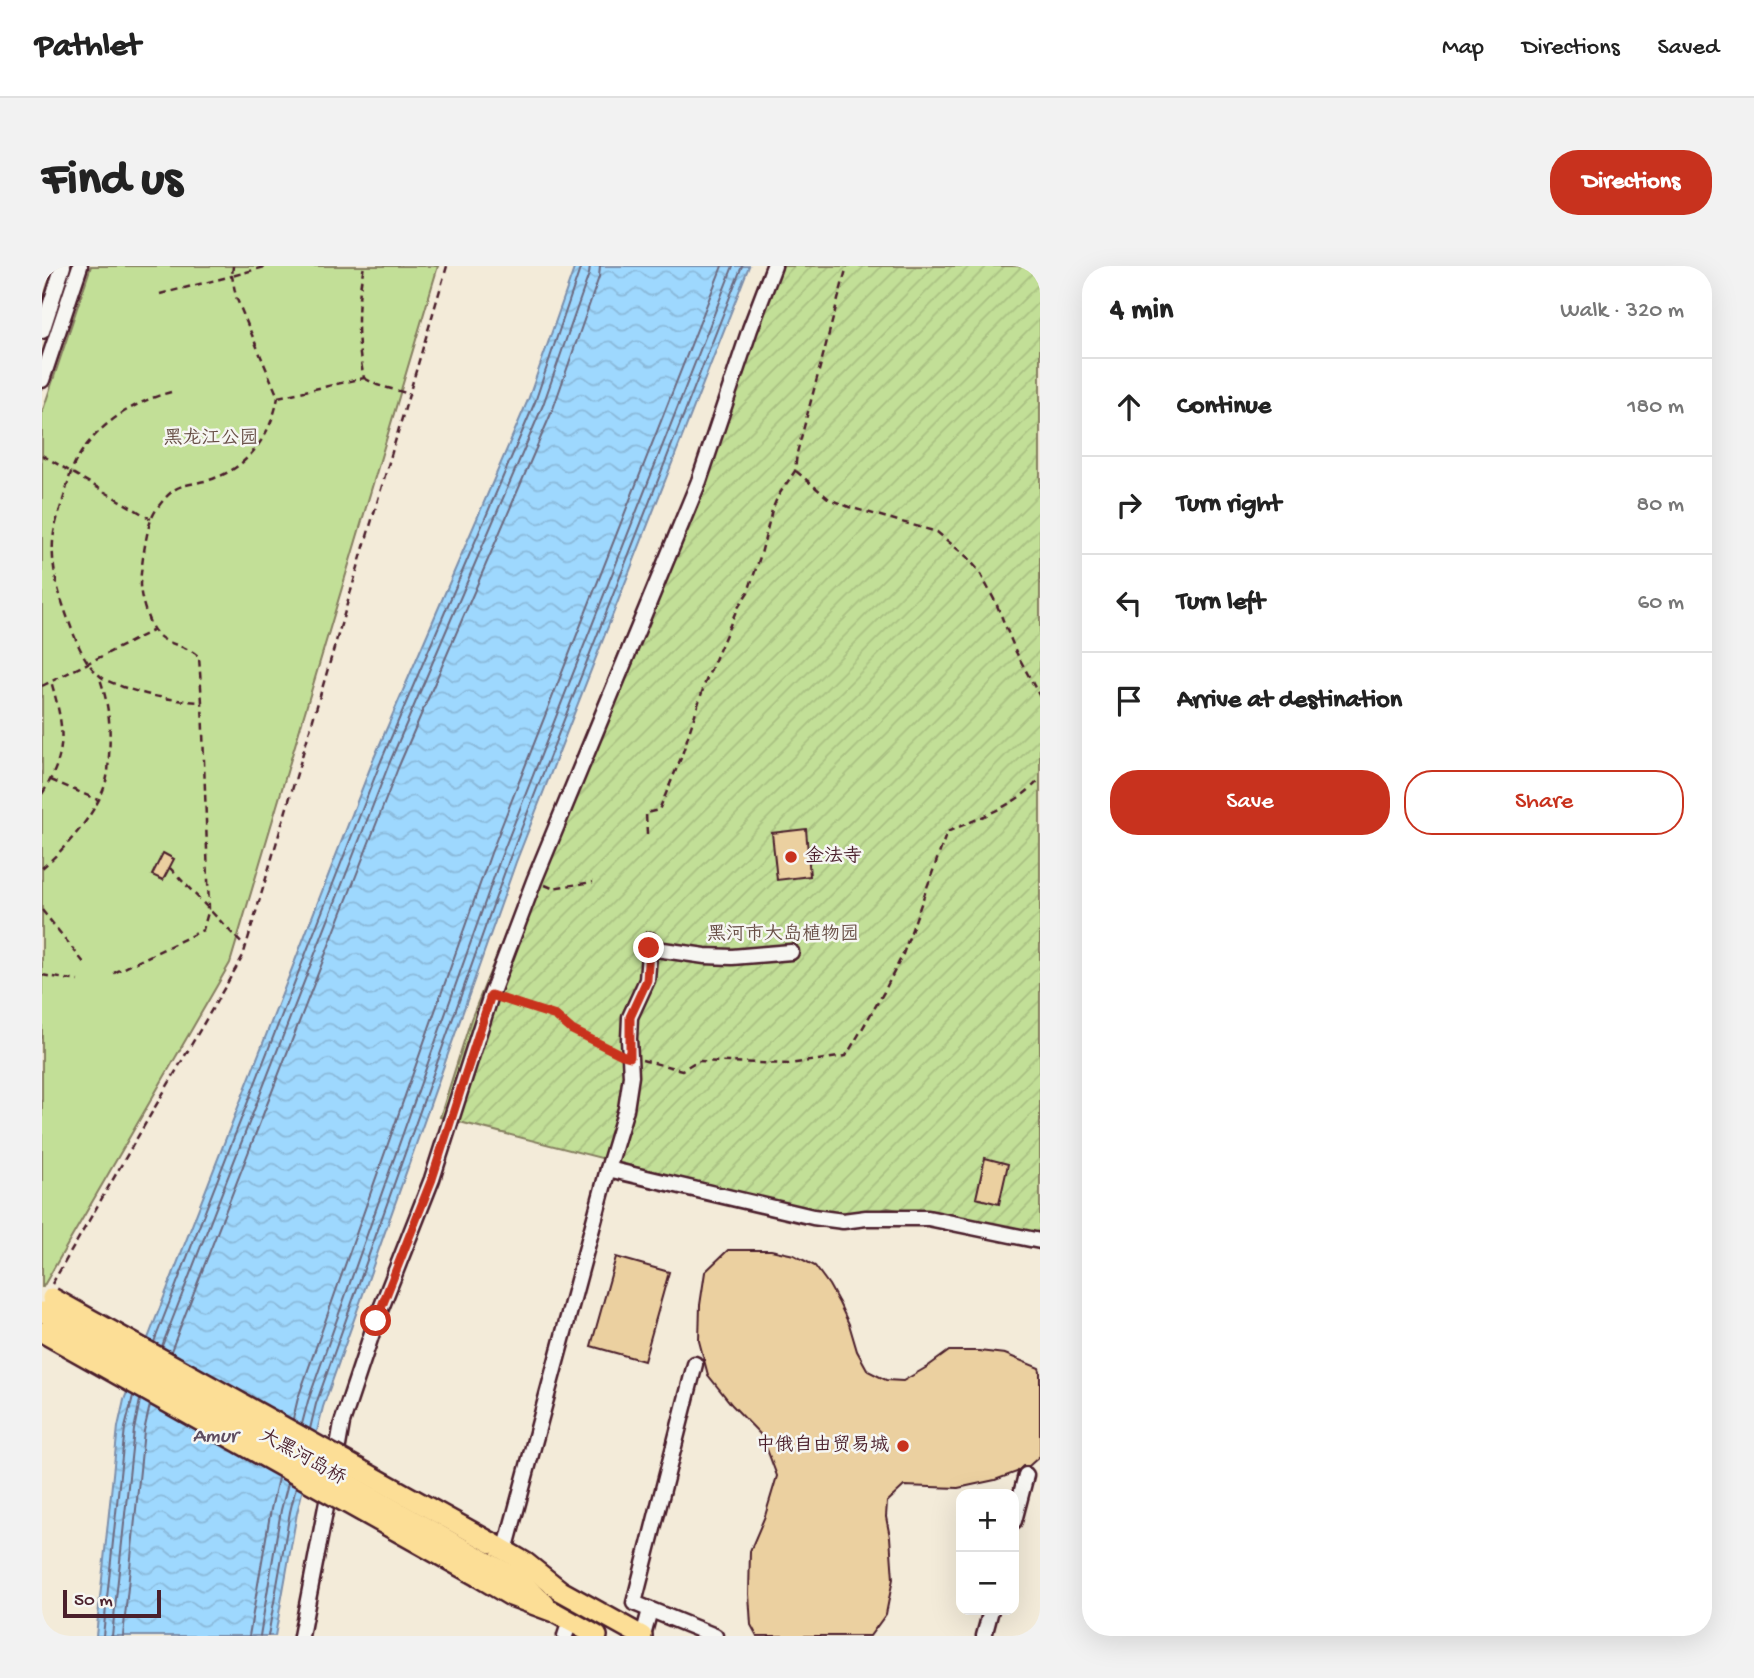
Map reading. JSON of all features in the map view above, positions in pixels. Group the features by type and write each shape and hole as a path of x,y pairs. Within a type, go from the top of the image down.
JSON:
{"main road":[{"name":"大黑河岛桥","path":"46,1300 490,1558"},
{"path":"42,1332 490,1558 517,1579 563,1623"},
{"path":"490,1558 526,1563 561,1591 642,1636"},
{"path":"490,1558 511,1595 563,1623 597,1636"},
{"path":"517,1579 561,1591"}],"street":[{"path":"42,331 63,266"},
{"path":"42,380 80,266"},
{"path":"301,1636 342,1423 376,1321 432,1179 491,995 534,881 699,481 774,266"},
{"path":"490,1558 626,1109 631,1076 630,1017 647,980 650,944 705,956 732,957 791,952"},
{"path":"608,1169 813,1217 842,1221 866,1218 928,1218 1040,1241"},
{"path":"695,1364 634,1603 715,1636"},
{"path":"1019,1502 1026,1475"},
{"path":"642,1636 650,1610"},
{"path":"984,1636 990,1615"}],"path":[{"path":"114,973 203,930 209,909 199,657 194,651 158,636 148,618 140,586 151,519 161,503 176,488 217,478 238,467 257,449 270,426 278,397 236,297 233,266"},
{"path":"160,295 268,266"},
{"path":"364,266 358,307 364,378"},
{"path":"46,1300 243,956 447,266"},
{"path":"647,834 646,813 659,810 681,758 705,682 736,611 748,592 772,510 795,471 797,453 847,266"},
{"path":"278,397 364,378 377,385 410,394"},
{"path":"42,868 75,836 98,800 107,779 111,723 107,697 99,676 88,662 73,633 61,601 54,565 53,540 71,472 89,443 111,420 148,398 171,392"},
{"path":"42,455 151,519"},
{"path":"795,471 829,499 937,532 967,557 979,571 996,603 1016,652 1040,696"},
{"path":"42,686 154,630"},
{"path":"99,676 146,695 202,702"},
{"path":"42,794 51,780 62,744 61,714 51,681"},
{"path":"491,995 556,1016 572,1030 622,1055 682,1070 697,1061 789,1064 846,1056 903,954 947,832 1020,798 1040,778"},
{"path":"51,780 98,800"},
{"path":"170,868 246,947"},
{"path":"534,881 552,888 593,882"},
{"path":"42,910 85,964"},
{"path":"42,975 78,981"}],"green space":[{"name":"黑龙江公园","path":"91,266 438,266 230,963 42,1287 42,413"},
{"name":"黑河市大岛植物园","path":"768,266 1040,266 1040,1235 888,1208 853,1215 817,1213 440,1117 471,1019 616,660 701,462"}],"water":[{"name":"Amur","path":"575,266 749,266 516,862 323,1407 297,1513 275,1636 96,1636 118,1427 124,1400 374,758 528,400"}],"building":[{"path":"806,829 810,876 777,880 772,833"},
{"path":"163,853 174,859 163,880 152,875"},
{"path":"985,1158 1008,1164 999,1204 976,1198"},
{"name":"中俄自由贸易城","path":"728,1250 771,1250 794,1255 815,1266 839,1303 857,1351 868,1371 886,1380 903,1381 949,1351 1005,1354 1039,1368 1040,1456 1029,1466 1023,1466 1017,1472 995,1480 958,1488 904,1486 887,1502 886,1517 893,1579 886,1614 870,1636 757,1636 751,1625 750,1551 765,1516 777,1476 762,1436 708,1375 699,1341 700,1305 705,1272"},
{"path":"616,1257 669,1272 644,1361 591,1346"}],"place":[{"name":"金法寺","path":"791,857"},
{"name":"中俄自由贸易城","path":"903,1446"}],"route":[{"path":"376,1321 432,1179 491,995 556,1016 572,1030 630,1057 630,1017 647,980 649,948"}]}
